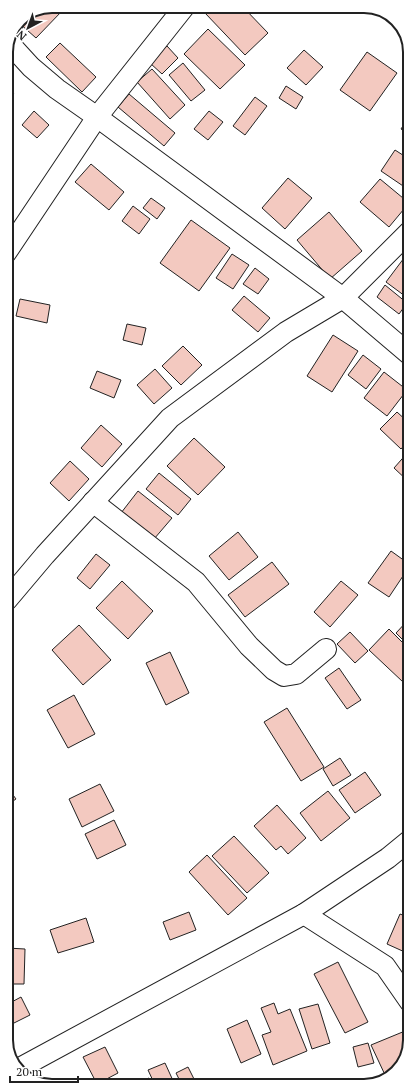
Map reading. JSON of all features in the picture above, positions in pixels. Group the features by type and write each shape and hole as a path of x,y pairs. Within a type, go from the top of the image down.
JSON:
{"street":[{"path":"13,243 97,117 179,13"},
{"path":"13,48 31,67 57,89 343,298 403,349"},
{"path":"13,593 45,555 170,418 286,332 343,298 403,238"},
{"path":"93,502 196,582 249,646 274,670 284,676 296,674 326,649"},
{"path":"23,1066 304,914 388,858 403,846"},
{"path":"304,914 385,966 403,992"}],"building":[{"path":"60,13 36,38 23,26 32,18 39,15"},
{"path":"205,13 249,13 268,33 245,55"},
{"path":"208,29 245,65 220,89 184,54"},
{"path":"60,43 96,77 82,92 46,57"},
{"path":"167,46 178,58 162,74 150,63"},
{"path":"304,50 323,67 306,85 287,68"},
{"path":"367,52 397,73 370,111 340,90"},
{"path":"183,63 205,90 191,101 169,75"},
{"path":"152,69 185,105 170,119 137,82"},
{"path":"286,86 303,97 296,109 279,98"},
{"path":"129,94 175,133 164,146 118,107"},
{"path":"255,97 267,106 245,135 233,126"},
{"path":"34,111 49,125 37,138 22,125"},
{"path":"209,111 223,122 208,140 194,129"},
{"path":"395,150 403,155 403,186 381,171"},
{"path":"91,164 124,192 109,210 75,182"},
{"path":"288,178 312,198 285,229 262,208"},
{"path":"380,179 403,198 403,210 389,227 360,202"},
{"path":"151,198 165,208 157,219 143,208"},
{"path":"133,206 150,219 139,234 122,221"},
{"path":"329,212 362,251 330,279 297,240"},
{"path":"191,220 230,248 199,291 160,263"},
{"path":"232,254 249,265 233,289 216,278"},
{"path":"403,259 403,295 386,282"},
{"path":"255,268 269,279 258,294 243,284"},
{"path":"385,285 403,300 403,308 399,314 377,297"},
{"path":"244,296 270,318 258,332 232,310"},
{"path":"20,299 50,305 47,323 16,316"},
{"path":"127,324 146,328 142,345 123,340"},
{"path":"333,335 358,351 332,392 307,376"},
{"path":"183,346 202,365 181,385 162,366"},
{"path":"363,355 381,369 366,389 348,375"},
{"path":"155,369 172,388 154,404 137,385"},
{"path":"97,371 121,380 114,398 90,388"},
{"path":"384,372 403,387 403,395 387,416 364,398"},
{"path":"397,412 403,418 403,447 401,449 380,429"},
{"path":"101,425 122,444 102,467 81,448"},
{"path":"194,438 225,467 198,495 167,466"},
{"path":"403,458 403,476 394,468"},
{"path":"70,461 89,479 69,501 50,483"},
{"path":"159,473 191,499 178,515 146,489"},
{"path":"138,491 172,518 154,539 121,513"},
{"path":"238,532 258,557 229,580 209,556"},
{"path":"391,551 403,560 403,576 389,597 368,583"},
{"path":"96,554 110,565 90,589 77,578"},
{"path":"272,562 289,584 245,617 228,595"},
{"path":"122,581 153,611 128,639 96,608"},
{"path":"341,581 358,595 330,627 314,612"},
{"path":"79,625 111,660 83,685 52,650"},
{"path":"403,625 403,640 396,633"},
{"path":"389,629 403,643 403,682 369,650"},
{"path":"350,632 368,651 355,663 337,644"},
{"path":"170,652 189,693 166,705 146,663"},
{"path":"339,668 361,700 347,709 325,678"},
{"path":"74,695 95,734 68,748 47,710"},
{"path":"287,708 324,767 301,781 264,722"},
{"path":"340,758 351,775 333,786 323,769"},
{"path":"365,772 381,795 355,813 339,790"},
{"path":"100,784 114,811 82,827 69,799"},
{"path":"328,791 350,818 321,841 300,813"},
{"path":"277,805 306,838 288,854 281,846 276,850 254,826"},
{"path":"114,820 126,845 97,859 85,834"},
{"path":"234,836 269,873 247,893 212,856"},
{"path":"207,855 247,898 228,915 189,872"},
{"path":"189,912 196,930 170,940 163,922"},
{"path":"400,914 403,915 403,951 387,944"},
{"path":"86,918 94,942 58,953 50,930"},
{"path":"13,948 25,949 24,984 13,984"},
{"path":"338,962 368,1022 345,1033 314,974"},
{"path":"21,997 30,1015 13,1024 13,1001"},
{"path":"274,1003 278,1014 290,1009 307,1051 273,1065 262,1035 271,1032 261,1008"},
{"path":"318,1004 330,1043 312,1049 299,1009"},
{"path":"247,1020 261,1054 241,1063 227,1029"},
{"path":"403,1032 403,1045 401,1053 392,1068 384,1073 371,1045"},
{"path":"368,1043 374,1063 358,1067 353,1047"},
{"path":"105,1047 118,1073 107,1079 94,1079 83,1057"},
{"path":"165,1063 172,1079 152,1079 148,1070"},
{"path":"188,1067 194,1079 179,1079 176,1073"}]}
